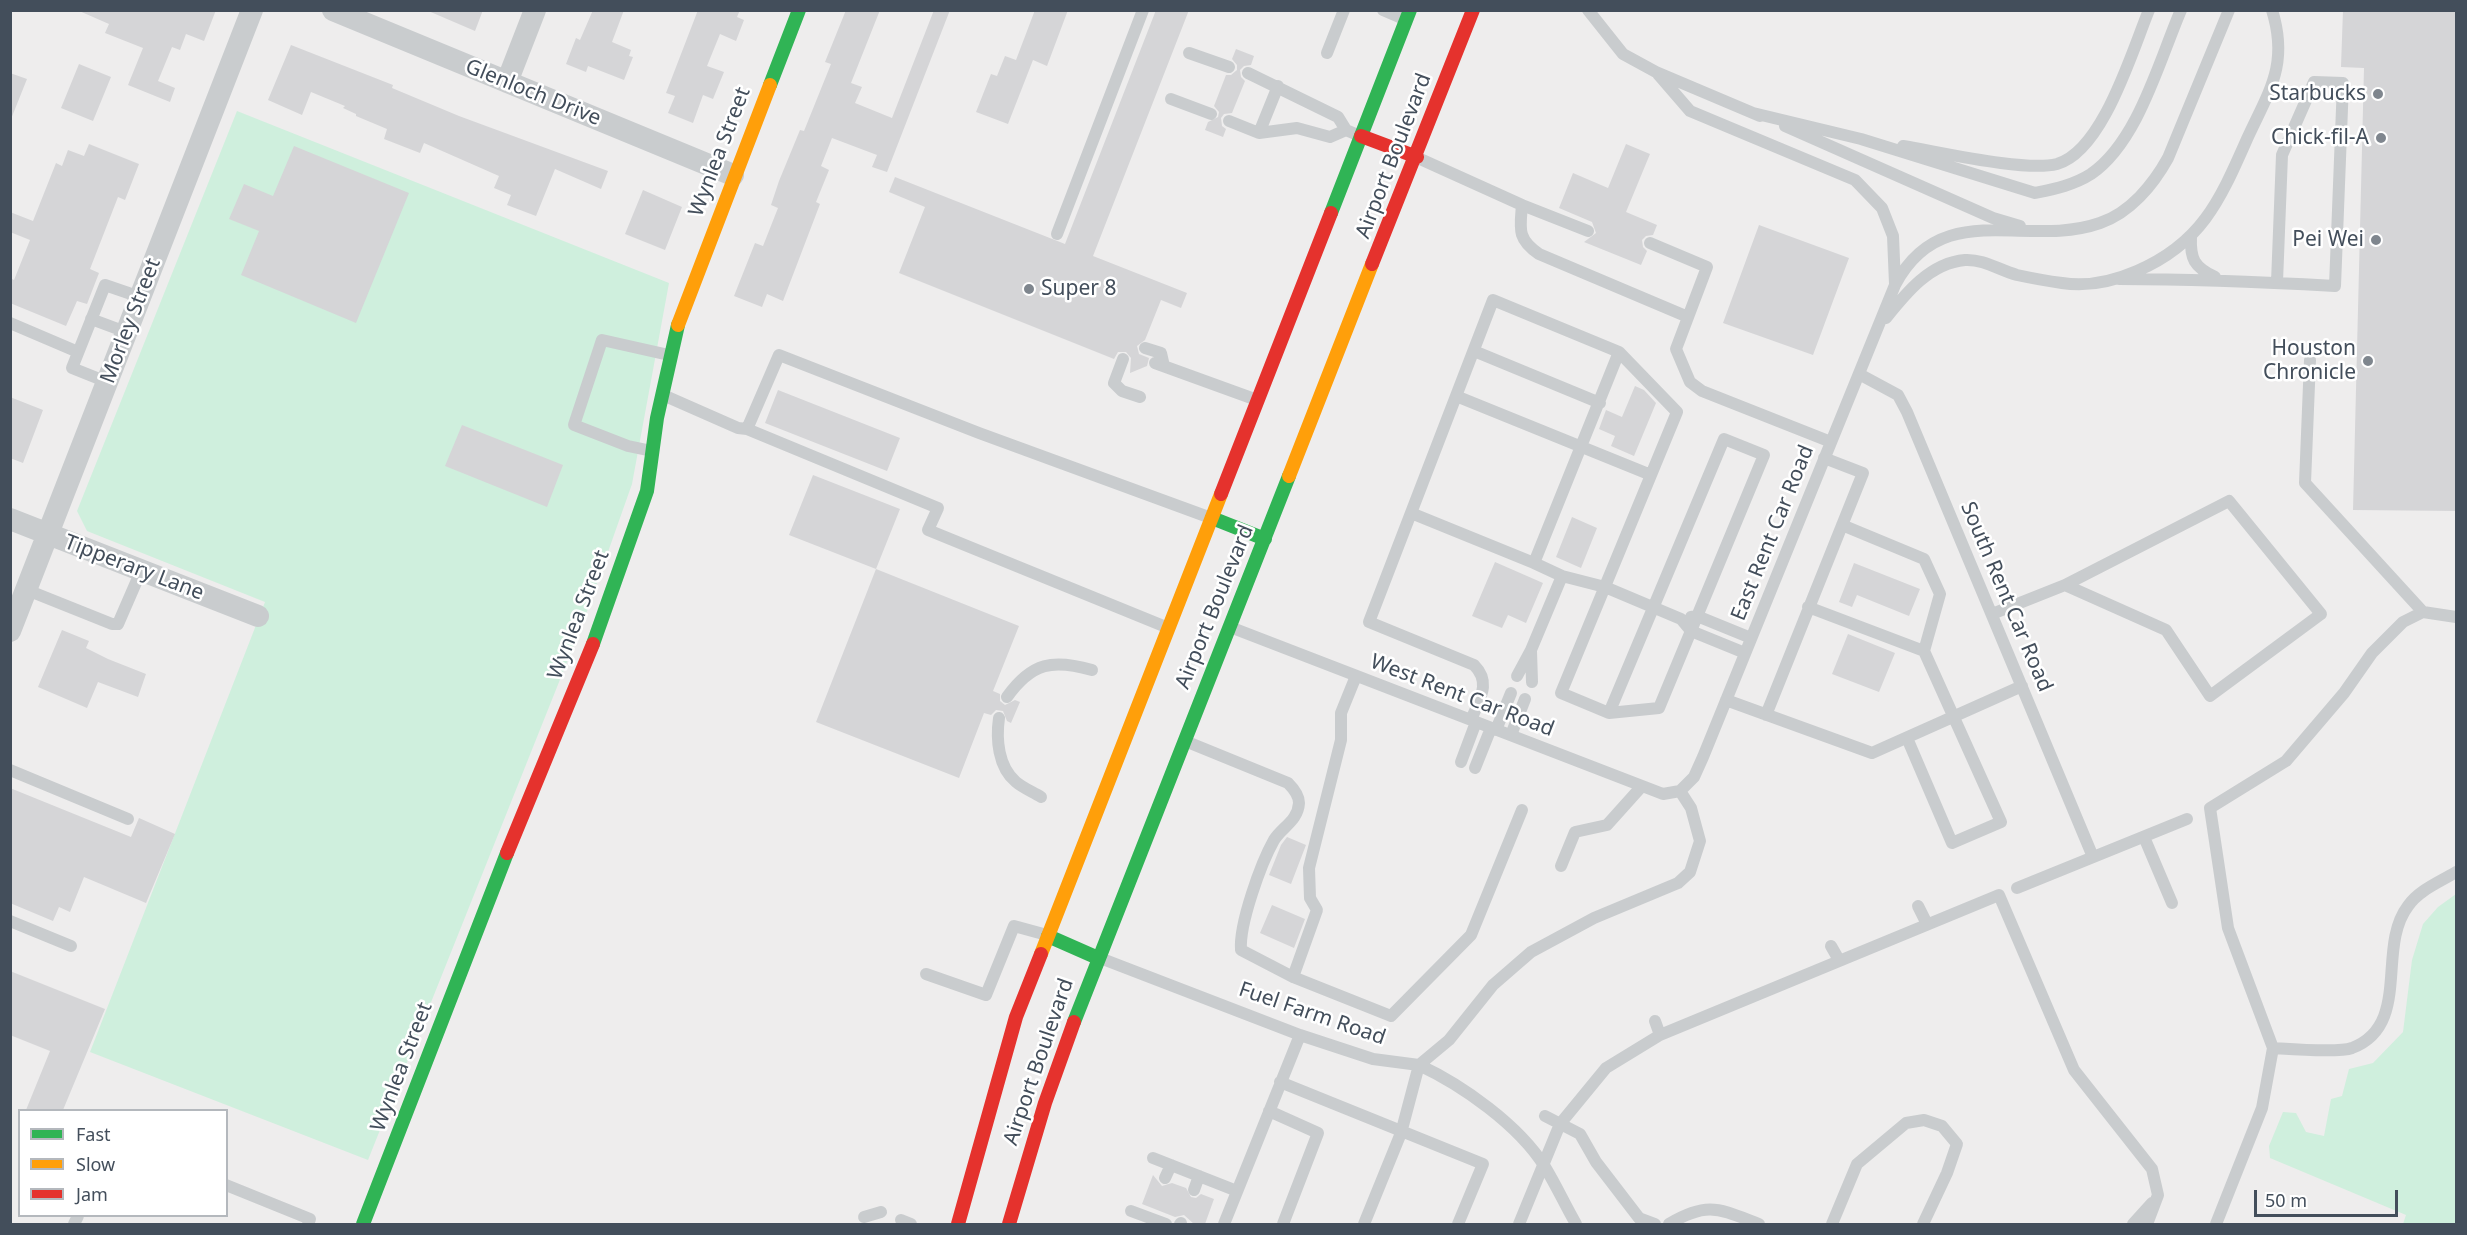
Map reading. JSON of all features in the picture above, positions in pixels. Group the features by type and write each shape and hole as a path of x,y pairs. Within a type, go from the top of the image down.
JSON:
{"main road":[{"name":"Wynlea Street","path":"363,1224 551,741 589,655 646,490 669,356 681,312 798,10"},
{"name":"Airport Boulevard","path":"1009,1224 1045,1103 1098,958 1417,157 1473,10"},
{"name":"Airport Boulevard","path":"958,1224 1016,1017 1170,629 1408,15"},
{"path":"1361,136 1417,157"},
{"path":"1212,518 1265,539"},
{"path":"1048,936 1098,958"}],"street":[{"name":"Morley Street","path":"10,631 252,10"},
{"name":"Glenloch Drive","path":"333,10 733,175"},
{"path":"507,82 535,10"},
{"name":"Tipperary Lane","path":"10,519 258,616"}],"lane":[{"path":"1057,234 1143,10"},
{"path":"1327,53 1344,10"},
{"path":"1383,10 1408,15"},
{"path":"1588,10 1623,54 1656,72 1993,218 2029,229"},
{"path":"1861,139 2032,166 2058,164 2075,155 2092,136 2106,111 2149,10"},
{"path":"1753,113 1861,139 2034,193 2064,187 2089,175 2107,162 2122,142 2138,114 2181,10"},
{"path":"1895,285 1905,265 1917,254 1949,236 1983,231 2029,229 2054,232 2100,223 2119,213 2156,180 2168,159 2229,10"},
{"path":"2119,279 2175,252 2214,207 2228,183 2278,72 2280,45 2272,10"},
{"path":"1189,53 1229,67"},
{"path":"1656,72 1690,111 1855,180 1882,208 1893,236 1895,285"},
{"path":"1248,73 1338,117 1346,130 1361,136"},
{"path":"1878,328 1906,294 1923,278 1940,267 1965,261 1987,262 2015,274 2063,284 2090,284 2119,279 2219,279 2335,286 2343,83 2314,82 2282,155 2277,282"},
{"path":"1259,133 1278,87"},
{"path":"1171,99 1211,114"},
{"path":"1229,121 1259,133 1297,128 1330,137 1346,130"},
{"path":"1417,157 1522,205 1588,231"},
{"path":"1522,205 1520,230 1526,245 1539,254 1688,317"},
{"path":"2191,236 2190,256 2198,270 2219,279"},
{"path":"1650,243 1707,267 1676,349 1690,382 1702,392 1831,442"},
{"path":"107,382 72,368 78,352 105,285 140,297"},
{"name":"East Rent Car Road","path":"1680,790 1694,777 1895,285"},
{"path":"1461,762 1485,684 1482,673 1474,665 1369,622 1493,300 1619,352 1677,412 1561,693 1609,713 1659,708 1764,455 1724,440 1609,713"},
{"path":"91,319 126,332"},
{"path":"10,323 78,352"},
{"path":"653,451 628,446 574,425 602,340 669,356"},
{"path":"1145,348 1161,353 1160,364 1258,400"},
{"path":"1474,351 1600,403"},
{"path":"1534,563 1619,352"},
{"path":"747,429 779,355 979,433 1212,518"},
{"path":"1123,359 1114,383 1122,391 1140,397"},
{"path":"2310,360 2305,483 2422,612"},
{"name":"South Rent Car Road","path":"1859,374 1898,395 1907,412 2093,857"},
{"path":"662,394 738,428 747,429 938,508 928,530 1170,629"},
{"path":"1456,396 1651,475"},
{"path":"1766,715 1863,473 1824,458"},
{"path":"1992,614 2065,585 2229,501 2321,614 2210,696 2166,630 2065,585"},
{"path":"1411,513 1562,576 1605,587 1681,619 1690,631 1745,653"},
{"path":"1842,525 1924,559 1940,594 1924,651 2001,822 1952,843 1906,738"},
{"path":"27,590 112,624 118,624 141,571"},
{"path":"1517,676 1531,650 1562,576"},
{"path":"1808,607 1924,651"},
{"path":"2216,1224 2262,1108 2273,1048 2229,928 2210,808 2286,760 2344,693 2372,653 2403,622 2422,612 2457,617"},
{"path":"1681,619 1697,616 1751,638"},
{"name":"West Rent Car Road","path":"1230,627 1663,794 1680,790"},
{"path":"1531,650 1532,682"},
{"path":"1008,697 1017,682 1032,670 1051,664 1069,663 1092,670"},
{"path":"1293,977 1317,910 1310,898 1309,868 1341,740 1341,713 1356,676"},
{"path":"1726,700 1872,753 2022,686"},
{"path":"1475,768 1511,693"},
{"path":"1510,735 1525,699"},
{"path":"999,718 996,736 1001,759 1015,782 1041,797"},
{"path":"1184,740 1288,783 1295,790 1299,802 1292,823 1275,839 1255,886 1240,937 1240,950 1247,956 1293,977 1390,1016 1471,935 1522,810"},
{"path":"10,770 128,819"},
{"path":"1561,866 1575,832 1606,825 1642,786"},
{"path":"1364,1224 1401,1133 1419,1065 1449,1040 1493,984 1531,952 1594,918 1678,883 1690,872 1700,841 1699,826 1680,790"},
{"path":"2017,888 2187,819"},
{"path":"2144,837 2172,903"},
{"path":"2273,1048 2349,1049 2368,1039 2383,1023 2399,920 2417,895 2457,872"},
{"path":"1519,1224 1560,1124 1606,1068 1660,1035 1998,895 2074,1070 2152,1169 2158,1195 2147,1224"},
{"path":"1918,906 1928,924"},
{"path":"10,921 71,946"},
{"path":"926,974 986,995 1014,927 1048,936"},
{"path":"1831,946 1839,960"},
{"name":"Fuel Farm Road","path":"1098,958 1300,1035 1373,1059 1419,1065 1451,1080 1481,1102 1544,1165 1576,1224"},
{"path":"1656,1020 1660,1035"},
{"path":"1224,1224 1300,1035"},
{"path":"1280,1082 1401,1133 1483,1164 1458,1224"},
{"path":"1269,1111 1318,1133 1283,1224"},
{"path":"1545,1116 1580,1134 1602,1171 1639,1218 1655,1224"},
{"path":"1832,1224 1857,1164 1906,1123 1924,1120 1942,1126 1957,1144 1947,1173 1923,1224"},
{"path":"1153,1158 1237,1191"},
{"path":"1165,1178 1171,1165"},
{"path":"1194,1190 1199,1176"},
{"path":"228,1186 310,1219 308,1224"},
{"path":"2133,1224 2158,1195"},
{"path":"1670,1224 1690,1212 1714,1208 1759,1224"},
{"path":"1131,1211 1151,1215 1166,1224"},
{"path":"872,1224 864,1217 881,1212"}],"green space":[{"path":"237,111 669,283 632,484 585,617 368,1160 90,1052 265,602 87,531 77,511"},
{"path":"2456,894 2456,1224 2403,1224 2406,1215 2270,1158 2269,1146 2283,1112 2296,1113 2306,1132 2324,1136 2331,1099 2342,1096 2349,1069 2373,1063 2403,1032 2412,960 2423,924 2438,907"}],"building":[{"path":"77,10 216,10 204,41 186,34 180,50 172,47 158,81 175,88 170,102 128,85 143,48 105,33 109,24"},
{"path":"426,10 483,10 475,31"},
{"path":"593,10 624,10 612,42 631,50 629,56 633,57 624,80 588,66 586,72 566,64 576,38 580,40"},
{"path":"698,10 740,10 737,17 744,20 736,41 720,34 707,66 724,72 713,99 703,95 693,123 668,113 675,96 666,93"},
{"path":"846,10 880,10 851,83 862,87 855,103 892,118 934,10 950,10 887,172 872,167 877,155 832,138 821,166 829,170 816,202 820,204 783,301 767,294 762,307 734,296 755,243 763,246 778,208 771,205 779,181 800,130 804,131 831,64 825,62"},
{"path":"1035,10 1068,10 1047,66 1033,60 1008,124 976,112 991,74 997,76 1005,56 1016,60"},
{"path":"1156,10 1189,10 1093,256 1187,293 1181,308 1161,300 1145,340 1137,346 1139,354 1149,358 1147,366 1130,373 1131,358 1126,352 1118,352 1114,359 899,273 925,207 889,192 895,177 1065,244"},
{"path":"2343,10 2457,10 2457,511 2353,510 2364,68 2341,67"},
{"path":"291,45 393,85 392,88 459,116 608,171 601,189 555,169 536,216 507,205 511,195 494,188 499,176 424,143 420,153 384,139 387,129 356,116 343,108 345,106 311,92 302,115 268,100"},
{"path":"1236,49 1254,56 1251,65 1244,66 1240,70 1241,77 1245,81 1232,113 1224,114 1221,118 1222,126 1226,129 1223,137 1205,130 1208,122 1218,117 1219,112 1214,106 1226,75 1231,75 1237,70 1237,65 1232,59"},
{"path":"79,64 111,77 93,121 61,108"},
{"path":"10,73 27,79 11,119 10,119"},
{"path":"89,144 139,164 125,200 118,197 90,269 99,273 87,304 77,301 66,326 10,303 10,278 14,280 30,240 10,232 10,212 33,221 56,163 62,166 68,150 84,156"},
{"path":"1626,144 1650,154 1626,212 1657,225 1653,235 1646,236 1642,240 1643,247 1647,251 1641,265 1584,242 1596,233 1592,222 1559,208 1573,173 1608,188"},
{"path":"294,146 409,193 356,323 241,275 259,231 229,219 244,184 273,196"},
{"path":"643,190 682,207 665,250 625,234"},
{"path":"1759,225 1849,258 1813,355 1723,323"},
{"path":"1635,386 1644,390 1656,403 1634,456 1611,446 1615,436 1599,429 1606,410 1622,417"},
{"path":"778,390 900,438 887,471 765,423"},
{"path":"10,397 43,410 23,463 10,458"},
{"path":"462,425 563,465 547,507 445,466"},
{"path":"813,475 900,509 876,569 789,535"},
{"path":"1572,517 1597,528 1581,568 1556,557"},
{"path":"1495,562 1543,583 1526,623 1508,615 1502,628 1472,616"},
{"path":"1854,563 1920,589 1909,616 1857,595 1852,607 1839,602"},
{"path":"876,569 1019,626 993,691 1000,694 1000,701 1005,705 1015,700 1020,702 1011,723 1007,721 1003,711 996,710 991,715 984,713 959,778 816,722"},
{"path":"62,630 89,641 86,648 146,674 138,697 98,682 87,708 38,687"},
{"path":"1848,634 1895,653 1879,692 1832,674"},
{"path":"10,788 131,837 139,818 175,834 146,903 84,877 70,912 59,907 53,921 10,903"},
{"path":"1287,837 1306,845 1291,884 1269,875 1281,845"},
{"path":"1272,905 1305,919 1294,948 1260,933"},
{"path":"10,971 105,1009 63,1109 26,1109 50,1051 10,1035"},
{"path":"1153,1175 1162,1186 1172,1183 1186,1188 1191,1197 1196,1198 1201,1194 1214,1199 1205,1224 1194,1224 1184,1215 1175,1217 1142,1204"}],"traffic: fast":[{"path":"770,85 799,10"},
{"path":"1331,213 1410,10"},
{"path":"593,644 647,491 657,418 678,325"},
{"path":"1074,1022 1289,476"},
{"path":"1212,518 1265,539"},
{"path":"363,1224 507,853"},
{"path":"1048,936 1098,958"}],"traffic: slow":[{"path":"678,325 770,85"},
{"path":"1289,476 1372,264"},
{"path":"1041,954 1221,494"}],"traffic: jam":[{"path":"1372,264 1473,10"},
{"path":"1361,136 1417,157"},
{"path":"1221,494 1331,213"},
{"path":"507,853 593,644"},
{"path":"958,1224 1016,1017 1041,954"},
{"path":"1009,1224 1045,1103 1074,1022"}],"place":[{"name":"Starbucks","path":"2378,94"},
{"name":"Chick-fil-A","path":"2381,138"},
{"name":"Pei Wei","path":"2376,240"},
{"name":"Super 8","path":"1029,289"},
{"name":"Houston Chronicle","path":"2368,361"}]}
